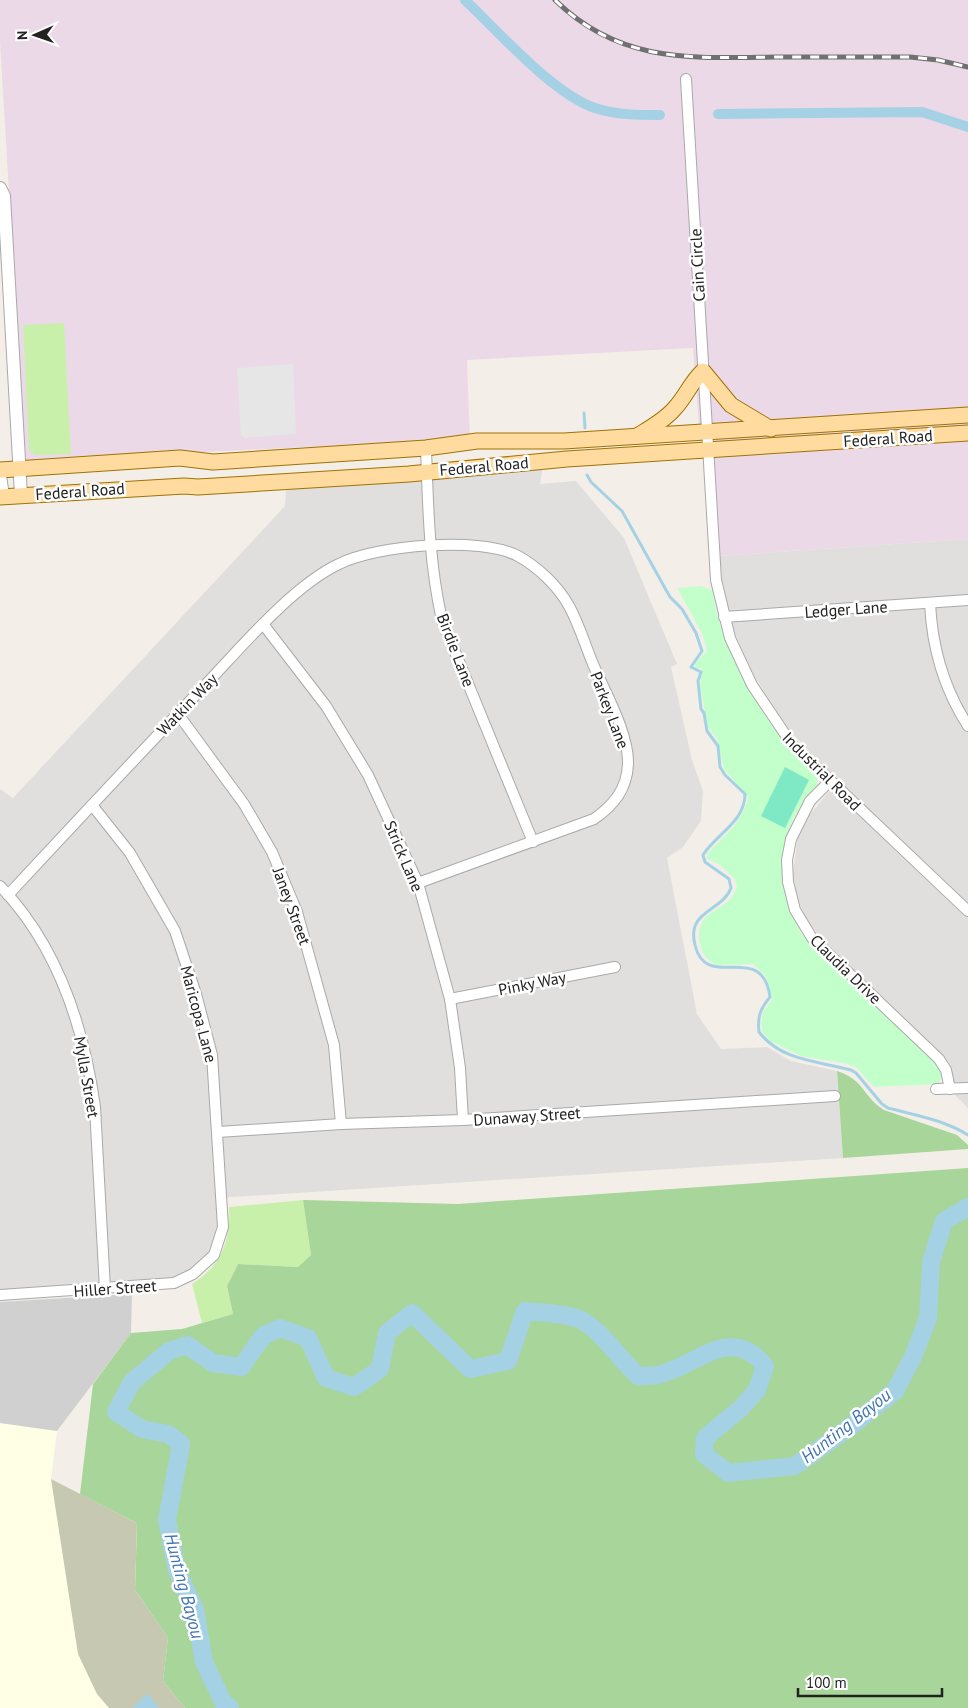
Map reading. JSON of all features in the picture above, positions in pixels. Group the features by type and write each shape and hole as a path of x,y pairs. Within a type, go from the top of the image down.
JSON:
{"main road":[{"path":"636,437 664,419 676,408 693,380 703,370 731,405 771,429"},
{"name":"Federal Road","path":"0,470 180,458 213,462 426,448 477,441 564,441 968,415"},
{"path":"854,422 855,440"},
{"name":"Federal Road","path":"2,497 427,472 567,459 968,433"},
{"path":"228,461 229,485"}],"street":[{"name":"Cain Circle","path":"686,79 708,451"},
{"path":"0,188 4,196 5,295 21,495"},
{"name":"Birdie Lane","path":"426,448 430,546 436,593 442,620 533,842"},
{"name":"Industrial Road","path":"708,451 716,580 724,617 752,685 791,743 968,910"},
{"path":"0,476 2,497"},
{"name":"Parkey Lane","path":"391,550 477,544 497,548 516,555 539,571 568,606 624,738 628,764 624,784 619,796 606,811 594,819 418,883"},
{"name":"Watkin Way","path":"8,895 263,624 310,582 338,564 369,553 391,550"},
{"name":"Ledger Lane","path":"724,617 968,600"},
{"path":"930,602 932,629 940,667 953,703 968,726"},
{"name":"Strick Lane","path":"263,624 326,706 368,775 418,883 450,999 460,1068 463,1120"},
{"name":"Janey Street","path":"178,714 244,804 272,852 297,912 334,1045 341,1124"},
{"name":"Claudia Drive","path":"830,781 810,801 791,839 787,860 788,882 795,910 812,938 939,1059 946,1070 950,1089"},
{"name":"Maricopa Lane","path":"92,805 130,853 175,932 196,994 212,1054 223,1227 216,1248"},
{"name":"Mylla Street","path":"0,886 50,958 78,1027 94,1107 105,1289"},
{"name":"Pinky Way","path":"450,999 615,967"},
{"path":"936,1090 968,1088"},
{"name":"Dunaway Street","path":"218,1132 341,1124 463,1120 835,1096"},
{"name":"Hiller Street","path":"0,1295 174,1284 193,1274 214,1254 216,1248"}],"shaded area":[{"path":"0,0 968,0 968,539 719,556 712,427 699,427 693,348 467,360 470,439 25,461 0,42"},
{"path":"293,364 296,434 245,438 241,435 237,368"},
{"path":"543,466 540,484 576,481 624,538 677,664 671,667 692,760 703,791 701,821 683,847 667,858 697,1014 721,1049 767,1047 791,1061 837,1071 843,1158 217,1198 217,1233 212,1249 190,1271 180,1276 164,1279 0,1290 0,789 13,798 285,506 286,489"},
{"path":"968,539 968,1108 955,1095 949,1062 824,943 804,916 797,896 793,873 798,835 806,819 838,781 790,731 755,677 732,627 725,602 719,556"},
{"path":"132,1294 131,1333 57,1431 0,1423 0,1302"},
{"path":"0,1423 57,1431 51,1479 137,1523 163,1681 185,1708 0,1708"},
{"path":"51,1479 137,1523 135,1590 168,1638 163,1681 185,1708 109,1708 97,1694 78,1654"}],"green space":[{"path":"64,323 71,454 35,455 29,450 23,325"},
{"path":"701,586 712,590 718,617 727,643 750,692 781,737 818,778 817,786 806,797 793,819 785,843 782,881 789,910 801,933 819,954 935,1062 942,1076 939,1084 874,1087 856,1067 844,1063 801,1056 770,1041 762,1031 761,1023 763,1012 772,1000 766,976 753,964 716,965 702,951 699,932 702,923 707,916 728,901 734,894 737,885 734,878 719,864 707,859 707,854 737,821 746,806 748,797 724,769 717,739 708,727 700,687 702,668 695,668 695,664 707,651 702,633 677,588"},
{"path":"785,767 809,780 785,828 761,816"},
{"path":"837,1071 853,1079 884,1110 957,1135 968,1145 968,1149 843,1158"},
{"path":"968,1168 968,1708 185,1708 163,1681 168,1638 135,1590 137,1523 80,1494 93,1384 131,1333 182,1329 233,1314 227,1286 238,1264 298,1267 311,1255 303,1200 458,1204"},
{"path":"303,1200 311,1255 298,1267 238,1264 227,1286 233,1314 202,1323 192,1284 210,1269 222,1252 228,1231 229,1207"}],"water":[{"path":"147,1694 160,1708 132,1708"}],"waterway":[{"path":"465,0 527,61 562,90 579,101 611,112 635,115 660,115"},
{"path":"718,114 922,112 968,127"},
{"path":"584,413 585,428"},
{"path":"587,475 591,482 622,511 670,597 682,609 696,633 702,651 691,667 701,672 698,681 701,709 704,713 707,731 718,746 720,767 725,775 745,794 744,804 735,820 703,855 705,862 729,879 731,888 720,902 700,918 696,925 694,933 695,945 701,959 710,965 746,968 756,971 765,980 770,997 760,1013 759,1032 778,1049 801,1058 851,1070 856,1073 882,1104 888,1108 939,1122 968,1135"},
{"name":"Hunting Bayou","path":"230,1708 223,1702 204,1662 195,1609 177,1571 167,1520 181,1444 168,1434 142,1429 116,1412 132,1382 169,1351 187,1345 213,1363 241,1367 263,1336 280,1328 308,1338 326,1378 354,1387 380,1369 387,1333 412,1313 470,1369 508,1361 525,1311 566,1316 587,1323 638,1376 657,1375 671,1371 712,1351 725,1348 739,1348 752,1353 765,1366 757,1390 741,1408 705,1438 704,1454 728,1473 795,1466 850,1427 895,1391 913,1357 928,1318 931,1262 944,1221 968,1207"}],"railway":[{"path":"555,0 580,21 605,36 631,46 658,53 715,58 910,57 938,60 968,67"}]}
